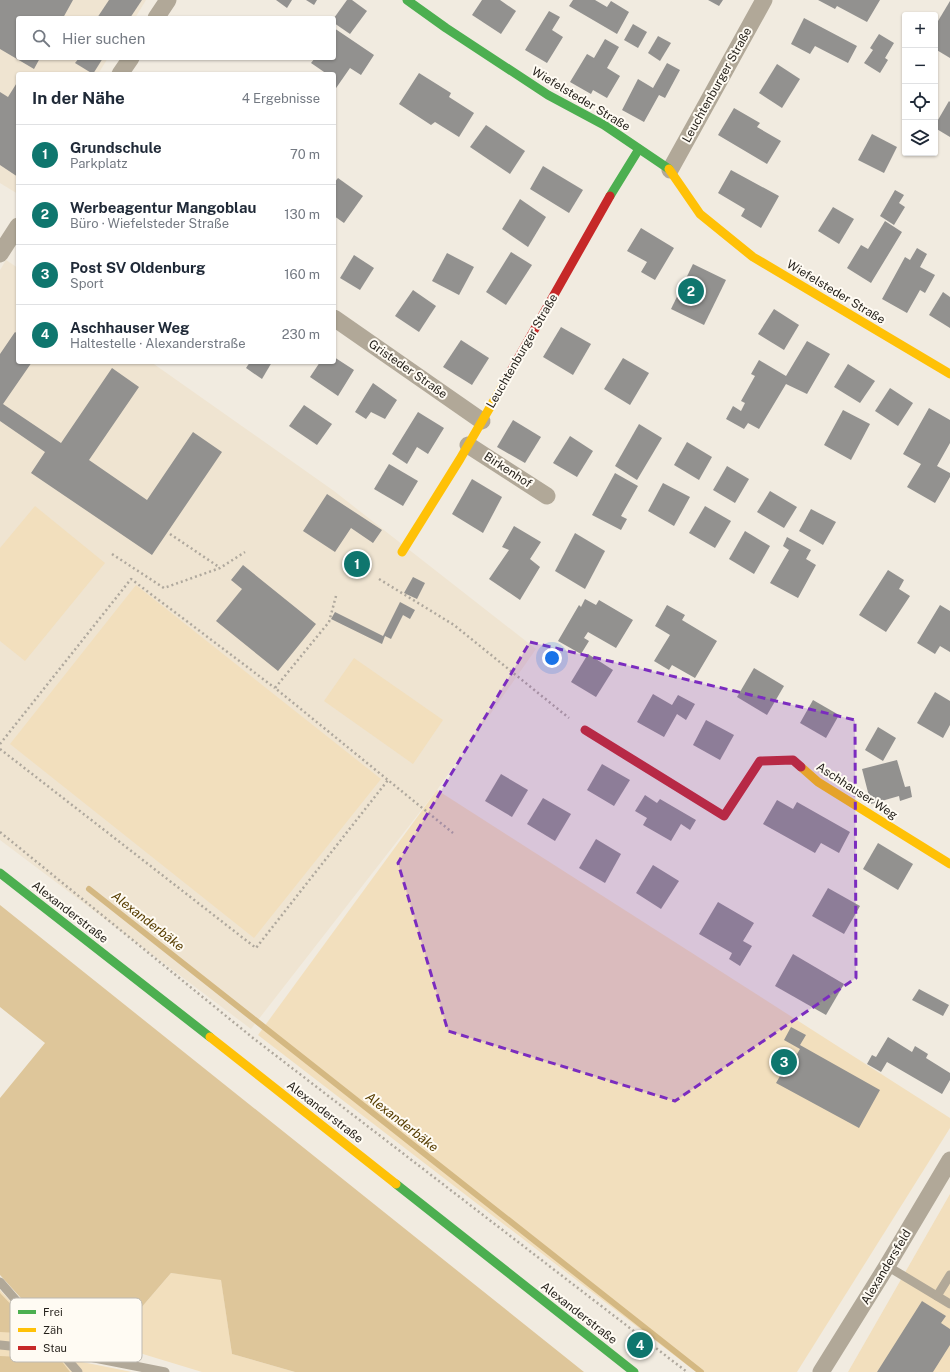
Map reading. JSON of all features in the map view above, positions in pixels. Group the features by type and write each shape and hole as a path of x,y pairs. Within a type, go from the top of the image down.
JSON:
{"street":[{"path":"157,16 168,0"},
{"name":"Wiefelsteder Straße","path":"407,0 446,28 542,90 604,124 670,170 700,214 753,257 950,374"},
{"name":"Leuchtenburger Straße","path":"670,170 764,0"},
{"path":"121,72 129,60"},
{"name":"Leuchtenburger Straße","path":"402,552 468,445 624,172 640,149"},
{"path":"0,254 16,229"},
{"name":"Gristeder Straße","path":"336,319 482,421"},
{"name":"Birkenhof","path":"468,445 547,496"},
{"name":"Aschhauser Weg","path":"585,730 724,816 760,761 793,760 818,782 950,864"},
{"name":"Alexanderstraße","path":"0,873 634,1372"},
{"name":"Alexandersfeld","path":"821,1372 887,1266 950,1160"}],"lane":[{"path":"887,1266 950,1304"},
{"path":"937,1296 950,1275"},
{"path":"0,1282 14,1298"},
{"path":"0,1345 10,1346"},
{"path":"69,1362 78,1372"},
{"path":"115,1362 165,1372"}],"path":[{"path":"170,534 220,568"},
{"path":"112,554 164,588 220,568 245,552"},
{"path":"0,744 131,579 275,688 453,832"},
{"path":"378,580 454,625 585,730"},
{"path":"275,688 329,622 336,596"},
{"path":"0,749 256,948 388,780"},
{"path":"0,832 253,1038 687,1372"}],"highlighted area":[{"path":"530,642 855,720 856,978 675,1101 448,1031 398,863"}],"shaded area":[{"path":"0,0 146,0 136,16 16,16 16,60 107,60 99,72 16,72 16,193 0,183"},
{"path":"6,260 16,267 16,364 154,364 334,491 536,649 437,790 251,1029 0,840 0,270"},
{"path":"35,506 105,563 25,661 0,641 0,548"},
{"path":"136,585 381,779 254,938 10,744"},
{"path":"354,658 443,720 413,764 324,701"},
{"path":"437,790 950,1118 950,1128 797,1372 696,1372 258,1035"},
{"path":"0,905 584,1372 295,1372 232,1354 221,1280 171,1273 142,1307 142,1298 21,1298 0,1275 0,1098 45,1043 0,1007"},
{"path":"950,1194 950,1372 848,1372"},
{"path":"171,1273 221,1279 232,1354 295,1372 202,1372 142,1354 142,1307"},
{"path":"0,1290 10,1301 10,1362 82,1362 132,1372 0,1372"},
{"path":"0,1293 10,1304 10,1333 0,1332"},
{"path":"0,1356 10,1356 10,1362 62,1362 70,1372 0,1372"}],"building":[{"path":"0,0 73,0 64,16 16,16 16,58 0,49"},
{"path":"109,0 142,0 131,16 98,16"},
{"path":"276,0 292,0 287,8"},
{"path":"306,0 317,0 314,5"},
{"path":"347,0 352,0 367,11 350,34 336,24 335,16"},
{"path":"482,0 500,0 516,11 501,34 472,15"},
{"path":"573,0 595,0 607,7 611,1 629,12 617,34 569,6"},
{"path":"708,0 723,0 719,6"},
{"path":"818,0 880,0 867,22 837,6 835,9"},
{"path":"950,1 950,58 938,51 938,21"},
{"path":"549,11 560,17 552,30 563,37 547,63 525,50"},
{"path":"804,18 857,46 848,63 815,46 810,54 791,44"},
{"path":"633,24 647,32 638,48 624,40"},
{"path":"336,29 374,55 361,75 350,68 336,88 336,72 324,72 311,63 313,60 336,60"},
{"path":"879,34 894,43 885,58 888,60 880,73 864,63 873,50 870,48"},
{"path":"658,36 671,43 660,61 648,53"},
{"path":"605,39 619,47 607,68 620,76 607,98 593,90 591,94 570,82 587,54 594,58"},
{"path":"19,60 39,60 34,69"},
{"path":"77,60 102,60 94,72 90,72 75,63"},
{"path":"667,63 680,70 665,98 659,95 644,122 622,110 638,79 653,88"},
{"path":"777,64 800,79 782,108 759,93"},
{"path":"419,73 451,93 449,97 474,113 459,137 435,122 431,125 399,104"},
{"path":"16,84 16,176 0,165 0,92 8,97"},
{"path":"949,101 950,137 938,130 938,120"},
{"path":"734,108 760,123 757,127 781,141 767,164 718,135"},
{"path":"486,125 525,151 510,174 470,147"},
{"path":"872,134 897,147 884,173 858,160"},
{"path":"543,166 583,190 569,213 530,189"},
{"path":"731,170 779,196 761,228 741,216 745,209 718,193"},
{"path":"338,178 363,196 344,223 336,217 336,180"},
{"path":"895,190 904,195 899,203 905,207 894,225 880,216"},
{"path":"520,199 546,217 528,247 502,229"},
{"path":"833,207 854,219 839,244 818,231"},
{"path":"885,221 902,232 871,283 847,268 861,245 868,249"},
{"path":"641,228 674,248 655,280 641,272 647,262 627,251"},
{"path":"917,248 927,254 920,267 935,275 925,293 920,290 907,313 882,299 905,257 910,260"},
{"path":"511,252 532,265 506,305 486,292"},
{"path":"447,253 474,267 459,295 432,281"},
{"path":"354,255 374,268 360,290 340,278"},
{"path":"693,264 726,280 704,325 671,309"},
{"path":"413,290 436,306 419,332 395,316"},
{"path":"943,292 950,297 950,328 929,315"},
{"path":"774,309 799,325 784,350 758,334"},
{"path":"561,327 591,344 573,375 543,357"},
{"path":"15,332 16,333 16,364 31,364 3,404 61,443 112,368 139,387 89,460 147,500 193,432 222,452 152,555 31,473 45,452 0,421 0,354"},
{"path":"461,340 489,358 472,385 443,367"},
{"path":"807,341 830,354 807,394 786,384 759,429 748,423 744,429 726,419 733,406 741,411 745,403 741,401 755,376 751,374 759,360 786,376"},
{"path":"336,358 354,370 338,396 310,377 319,364 336,364"},
{"path":"623,358 649,373 630,405 604,389"},
{"path":"249,364 271,364 262,379 246,368"},
{"path":"848,364 875,381 860,403 834,387"},
{"path":"373,383 397,400 385,419 371,412 366,419 355,412"},
{"path":"890,388 913,403 898,426 875,411"},
{"path":"304,405 332,424 317,445 289,426"},
{"path":"929,408 950,420 950,443 937,466 950,473 950,477 935,503 907,487 921,464 903,454"},
{"path":"843,410 870,424 851,460 824,445"},
{"path":"418,412 444,428 428,454 417,447 407,464 392,454"},
{"path":"513,420 541,437 525,463 497,447"},
{"path":"639,424 662,438 637,480 615,466"},
{"path":"570,436 593,451 577,477 553,463"},
{"path":"687,442 712,457 699,480 674,465"},
{"path":"389,464 418,481 403,506 374,489"},
{"path":"727,466 749,479 735,503 713,490"},
{"path":"615,473 638,486 621,516 627,519 621,530 592,515"},
{"path":"472,479 502,497 483,533 452,514"},
{"path":"663,483 690,497 674,526 648,511"},
{"path":"770,491 797,507 784,528 757,512"},
{"path":"327,494 382,530 373,543 351,528 335,552 303,531"},
{"path":"705,506 731,521 715,548 689,533"},
{"path":"811,509 836,522 823,545 799,531"},
{"path":"514,526 541,542 530,559 540,567 520,600 489,579 509,550 502,547"},
{"path":"745,531 770,546 754,574 729,559"},
{"path":"575,533 605,551 585,589 555,571"},
{"path":"787,537 811,550 806,559 816,565 798,598 770,583 789,550 783,546"},
{"path":"243,565 316,624 278,671 216,621 242,589 231,580"},
{"path":"888,570 904,580 899,589 910,596 886,632 859,615"},
{"path":"413,577 425,583 417,599 404,593"},
{"path":"585,599 596,605 599,600 633,620 616,648 588,632 584,638 589,641 581,654 558,641 579,605 581,607"},
{"path":"400,602 415,610 410,619 403,615 391,639 385,636 382,644 331,619 335,612 383,636"},
{"path":"667,605 685,615 682,620 717,641 695,678 672,665 669,670 654,661 670,635 655,626"},
{"path":"940,605 950,611 950,652 940,646 935,654 917,643"},
{"path":"588,654 613,670 596,697 571,682"},
{"path":"754,668 784,686 767,715 737,697"},
{"path":"935,692 950,701 950,725 943,738 917,723"},
{"path":"653,694 672,705 678,695 695,704 686,720 677,714 664,737 637,722"},
{"path":"813,700 839,715 826,738 800,723"},
{"path":"706,720 734,735 720,760 693,745"},
{"path":"878,727 896,738 883,761 865,750"},
{"path":"897,760 905,787 910,786 912,797 900,801 899,796 871,804 862,769"},
{"path":"602,764 630,780 614,806 587,790"},
{"path":"501,774 528,790 512,817 485,801"},
{"path":"645,795 657,803 660,799 696,820 690,830 681,824 671,841 643,825 647,818 635,811"},
{"path":"543,798 571,814 555,841 527,824"},
{"path":"777,800 793,809 797,802 850,832 839,853 821,843 815,853 763,824"},
{"path":"596,839 621,854 605,883 579,868"},
{"path":"878,843 913,864 898,890 863,869"},
{"path":"653,865 679,881 661,909 636,893"},
{"path":"828,888 860,906 844,934 812,916"},
{"path":"718,902 754,923 743,941 752,946 740,966 729,959 732,953 699,934"},
{"path":"793,954 844,984 826,1015 775,986"},
{"path":"919,989 949,1005 943,1016 912,1000"},
{"path":"791,1027 806,1035 800,1045 880,1090 859,1128 776,1083 794,1052 797,1054 800,1049 784,1040"},
{"path":"888,1037 912,1052 915,1046 928,1054 926,1058 950,1073 950,1080 942,1094 887,1062 881,1072 867,1064 872,1055 876,1057"},
{"path":"922,1301 946,1316 941,1323 950,1329 950,1345 933,1372 877,1372"}],"waterway":[{"name":"Alexanderbäke","path":"89,889 701,1372"}],"traffic: fast":[{"path":"407,0 446,28 548,95 604,125 669,169"},
{"path":"610,196 639,149"},
{"path":"0,873 210,1037"},
{"path":"396,1184 634,1372"}],"traffic: slow":[{"path":"669,169 700,214 753,257 950,374"},
{"path":"402,552 460,459 507,378"},
{"path":"801,767 818,782 950,864"},
{"path":"210,1037 396,1184"}],"traffic: jam":[{"path":"507,378 610,196"},
{"path":"585,730 724,816 760,761 793,760 801,767"}],"place":[{"name":"Werbeagentur Mangoblau","path":"691,291"},
{"name":"Grundschule","path":"357,564"},
{"name":"Post SV Oldenburg","path":"784,1062"},
{"name":"Aschhauser Weg","path":"640,1345"}]}
